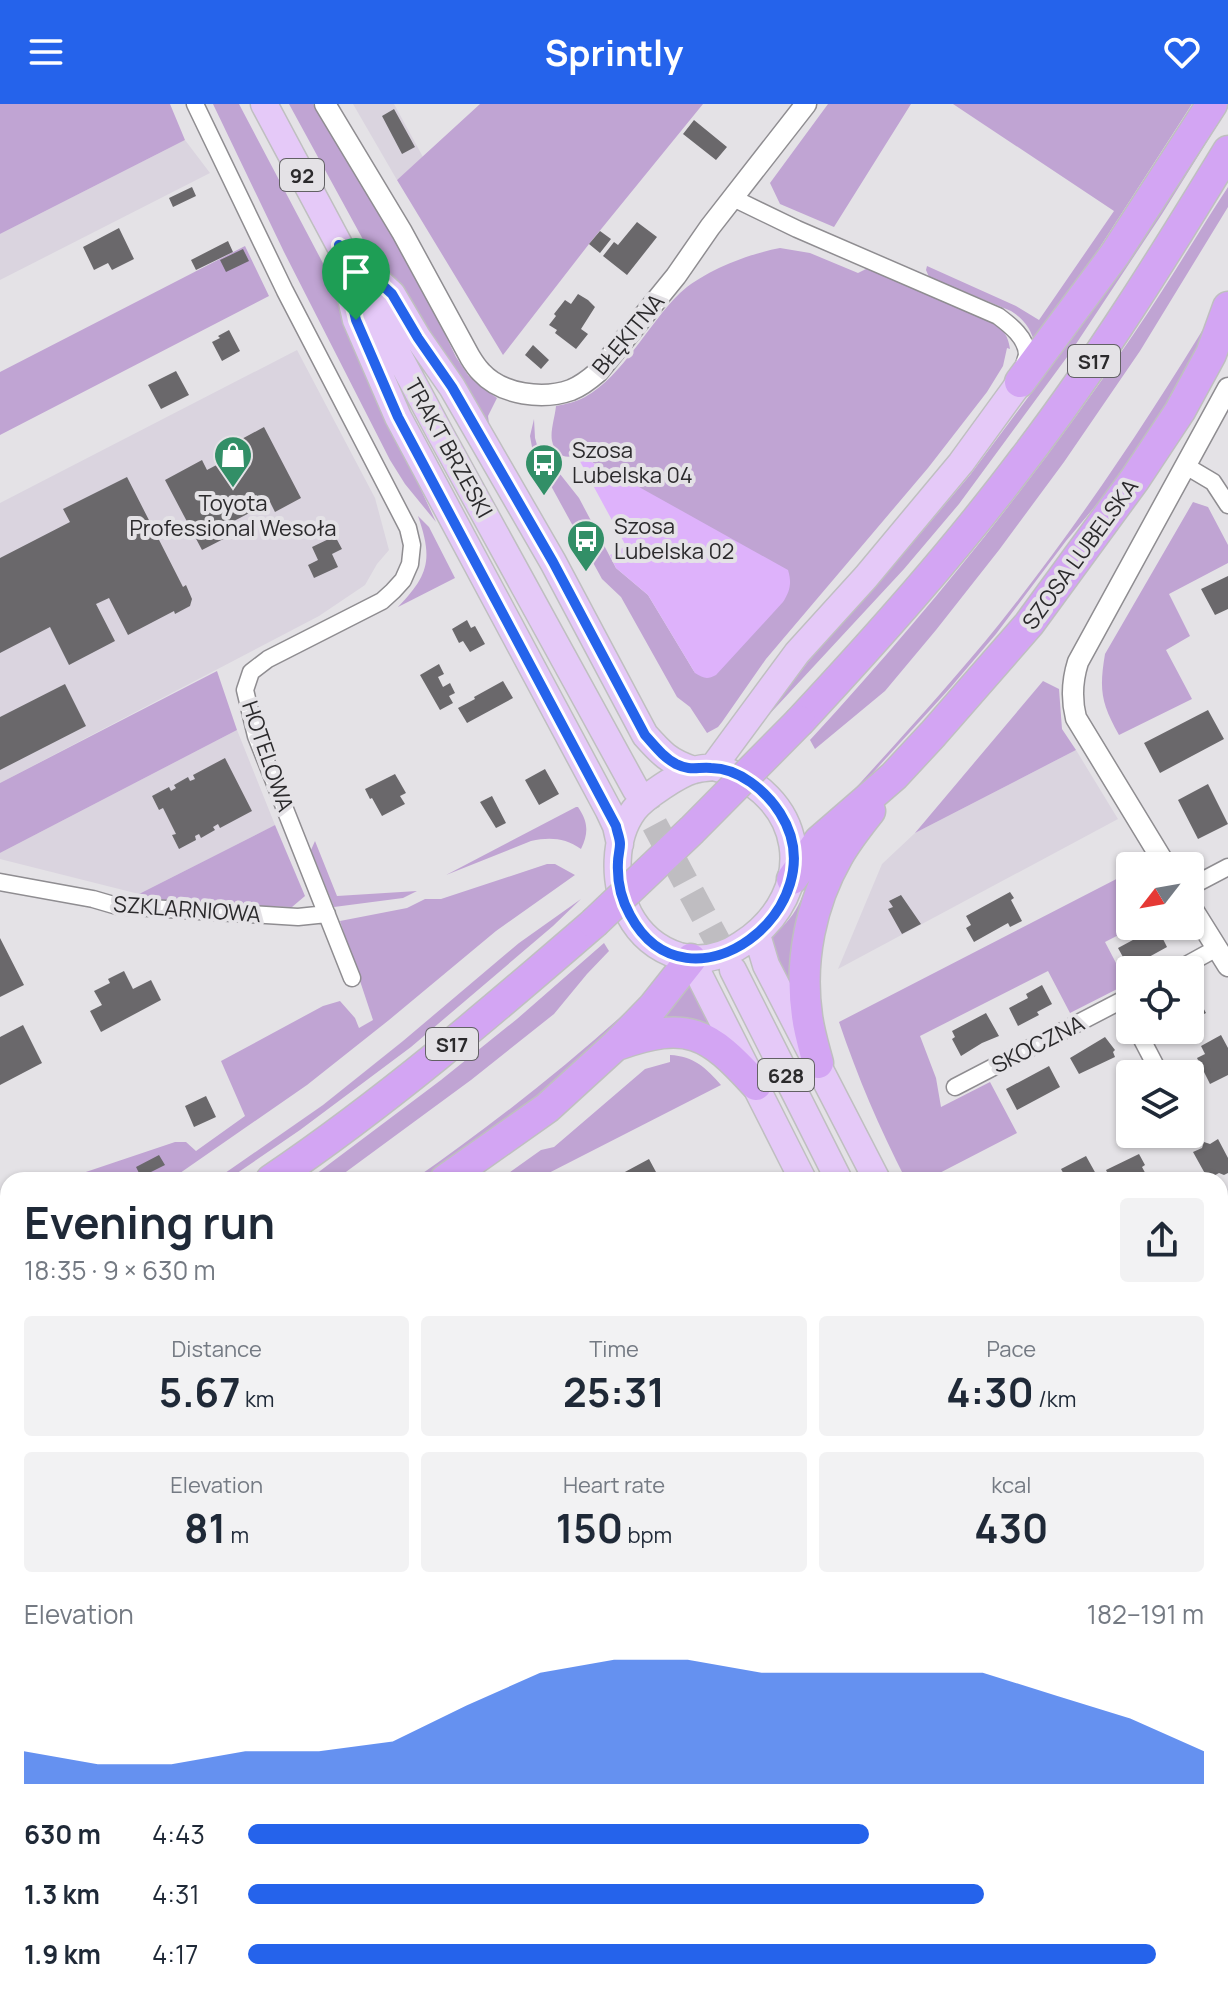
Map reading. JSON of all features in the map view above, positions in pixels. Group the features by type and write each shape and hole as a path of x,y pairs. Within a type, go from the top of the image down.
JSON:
{"highway":[{"path":"1020,382 1115,254 1212,104"},
{"name":"S17","path":"283,1172 426,1065 594,923 692,830 866,650 944,560 1025,458 1147,282 1228,151"},
{"name":"SZOSA LUBELSKA","path":"894,776 1029,624 1135,479 1180,411 1211,354 1228,307"},
{"path":"792,879 819,841 894,776"},
{"path":"818,1063 805,994 807,941 813,915 838,856 894,776"},
{"path":"456,1172 547,1108 616,1045 663,996 691,959"},
{"path":"616,1045 657,1033 700,1037 718,1046 756,1085"}],"main road":[{"name":"TRAKT BRZESKI","path":"264,104 636,790"},
{"path":"339,245 392,294 452,387 553,562 645,735 663,756 678,765 703,768 733,772 752,783 782,815 794,860 792,879 780,907 757,935 737,948 722,955 691,959 653,945 629,915 618,875 620,844 634,810 665,786 703,768 961,463 1020,382"},
{"path":"339,245 356,320 398,417 609,811 620,844"},
{"path":"757,935 766,965 873,1172"},
{"path":"691,959 799,1172"},
{"name":"628","path":"733,970 835,1172"}],"street":[{"name":"HOTELOWA","path":"195,104 285,291 408,528 412,545 410,564 403,580 382,601 268,659 251,672 245,690 256,736 352,978"},
{"name":"BŁĘKITNA","path":"325,104 482,373 495,383 541,395 569,391 598,372 676,276 710,227 806,104"},
{"path":"733,198 998,316 1020,337 1027,352 1020,382"},
{"path":"1157,852 1076,718 1073,678 1078,662 1228,388"},
{"path":"1186,466 1213,482 1228,505"},
{"path":"1204,880 1228,867"},
{"name":"SZKLARNIOWA","path":"0,882 117,906 298,917 327,914"},
{"path":"1204,927 1228,966"},
{"path":"1202,956 1217,948"},
{"name":"SKOCZNA","path":"955,1087 1116,1009"}],"shaded area":[{"path":"0,104 170,104 185,140 0,234"},
{"path":"213,104 239,104 355,324 370,380 436,522 390,460"},
{"path":"289,104 313,104 382,216 456,357 468,375 497,398 488,416 490,431 384,278"},
{"path":"353,104 394,104 423,157 397,180"},
{"path":"480,104 703,104 503,355 397,180"},
{"path":"828,104 911,104 834,227 780,204 770,183"},
{"path":"953,104 1192,104 1037,345 1027,325 1016,314 929,277 927,266 1016,306 1039,320 1114,211"},
{"path":"1226,104 1228,108 1162,214 1070,353 959,504 904,569 764,720 808,662 970,475 1076,333"},
{"path":"185,140 210,173 0,280 0,234"},
{"path":"1228,187 1228,207 1140,351 1064,462 999,550 885,691 815,749 810,740 938,594 1058,441 1145,317"},
{"path":"245,246 269,296 0,435 0,372"},
{"path":"780,248 810,253 858,273 872,270 987,320 1003,331 1010,349 1007,348 1003,366 987,392 928,468 766,659 718,727 707,733 690,707 677,697 621,597 602,579 533,453 530,436 534,419 537,445 579,498 616,568 648,595 695,673 639,487 577,454 569,457 558,453 552,437 556,406 582,399 599,388 668,306 690,285 727,264"},
{"path":"1213,313 1215,315 1163,417 1135,459 951,687 843,802 962,669 1029,586 1111,471"},
{"path":"297,350 375,498 389,550 365,585 319,616 0,783 0,503"},
{"path":"576,454 788,570 790,587 783,602 716,675 705,678 695,673 648,595 616,568 610,555 626,546"},
{"path":"1193,502 1208,507 1228,545 1228,563 1169,594 1190,636 1166,650 1192,699 1119,735 1103,696 1105,654"},
{"path":"418,516 429,527 455,578 398,607 416,585 425,566 426,544"},
{"path":"217,671 237,730 0,853 0,783"},
{"path":"1043,681 1059,689 1062,729 1076,750 915,833"},
{"path":"237,730 275,825 139,894 0,859 0,853"},
{"path":"1076,750 1118,819 838,969 882,864 915,833"},
{"path":"576,807 586,827 581,849 557,839 531,841 446,875"},
{"path":"275,825 305,896 292,907 165,903 139,894"},
{"path":"315,841 337,896 417,891 403,898 334,907 311,850"},
{"path":"814,863 794,1005 767,938 793,914"},
{"path":"547,864 555,864 575,875 496,931 307,1085 182,1172 86,1172 175,1142 186,1142 196,1151 245,1116 221,1061 323,1006 340,1001 355,1018 359,1028 373,1020 340,921 407,908 425,899 441,899"},
{"path":"1116,879 1116,936 1105,942 1116,963 1116,990 1070,1013 1048,971 920,1036 936,1078 941,1107 990,1082 1017,1133 941,1172 902,1172 839,1022"},
{"path":"581,899 411,1047 239,1172 227,1172 323,1105 519,943"},
{"path":"604,943 609,951 554,1014 346,1172 319,1172 441,1080"},
{"path":"687,978 718,1036 655,1027"},
{"path":"637,1002 589,1053 536,1098 433,1172 424,1172 528,1095"},
{"path":"670,1055 686,1058 699,1064 721,1085 551,1172 510,1172 541,1150 554,1147 645,1069 670,1062"}],"building":[{"path":"394,109 415,147 402,154 382,116"},
{"path":"694,120 727,147 716,160 683,134"},
{"path":"192,187 196,196 173,207 169,198"},
{"path":"637,222 657,237 627,275 603,256 614,242 618,245"},
{"path":"119,228 134,259 112,270 108,263 94,270 83,247"},
{"path":"600,231 611,239 600,253 589,244"},
{"path":"228,241 233,252 196,270 191,260"},
{"path":"243,249 249,261 226,272 220,260"},
{"path":"578,294 595,307 581,329 588,334 576,349 549,325 565,300 571,304"},
{"path":"229,330 240,351 222,361 212,342"},
{"path":"533,345 549,360 541,369 525,355"},
{"path":"176,371 189,395 161,409 148,385"},
{"name":"Toyota Professional Wesoła","path":"264,427 301,498 275,512 270,502 234,521 239,531 202,550 165,480 202,460 207,470 243,451 238,441"},
{"path":"127,477 183,587 186,585 192,599 190,606 128,635 109,598 96,604 115,641 69,665 50,627 0,653 0,558 70,522 63,509"},
{"path":"335,536 342,549 332,554 338,567 314,578 308,565 318,560 312,547"},
{"path":"1228,576 1228,609 1215,615 1201,589"},
{"path":"467,620 471,628 475,626 485,644 470,652 463,641 459,643 452,629"},
{"path":"439,664 444,674 438,677 443,687 450,683 455,693 449,696 453,703 440,710 420,675"},
{"path":"503,681 513,698 467,723 458,708"},
{"path":"65,684 86,726 0,770 0,717"},
{"path":"1208,710 1224,739 1160,773 1144,743"},
{"path":"225,758 252,811 220,828 218,824 213,827 215,830 201,838 199,834 195,836 196,840 179,849 172,835 176,834 163,808 159,810 152,796 169,787 171,791 176,788 174,785 188,777 190,781 195,779 193,775"},
{"path":"545,769 559,794 539,805 525,780"},
{"path":"395,774 406,793 400,796 405,804 382,816 365,789"},
{"path":"1208,784 1228,824 1198,839 1178,800"},
{"path":"492,796 506,823 496,828 480,802"},
{"path":"1010,892 1022,921 1010,927 1008,923 974,942 966,928 971,925 966,916"},
{"path":"901,895 921,924 902,934 888,909 893,907 889,901"},
{"path":"0,938 24,985 0,997"},
{"path":"1133,940 1164,940 1167,947 1151,956 1122,956 1118,948"},
{"path":"124,971 133,989 151,980 161,1000 101,1032 90,1011 102,1005 94,991"},
{"path":"1042,985 1052,1004 1018,1026 1009,1008 1028,998 1026,994"},
{"path":"986,1013 999,1036 961,1056 952,1039 955,1037 952,1031"},
{"path":"23,1025 42,1063 0,1085 0,1037"},
{"path":"1221,1035 1228,1048 1228,1075 1210,1084 1204,1072 1204,1060 1197,1058 1205,1054 1201,1046"},
{"path":"1105,1037 1115,1050 1115,1057 1079,1074 1070,1058"},
{"path":"1049,1066 1060,1087 1017,1110 1006,1089"},
{"path":"206,1096 216,1117 194,1127 185,1106"},
{"path":"1218,1139 1228,1158 1228,1172 1204,1172 1193,1152 1204,1148 1204,1142 1210,1144"},
{"path":"1139,1154 1145,1165 1142,1167 1145,1172 1106,1170"},
{"path":"159,1155 165,1165 151,1172 138,1172 136,1167"},
{"path":"1086,1156 1095,1172 1063,1172 1061,1169"},
{"path":"649,1159 656,1172 625,1172"}],"tunnel":[{"path":"636,790 733,970"}],"place":[{"name":"Toyota Professional Wesoła","path":"233,489"},
{"name":"Szosa Lubelska 04","path":"544,497"},
{"name":"Szosa Lubelska 02","path":"586,573"}],"route":[{"path":"339,245 392,294 452,387 553,562 645,735 663,756 678,765 694,770 713,767 733,772 752,783 782,815 794,860 788,892 768,923 757,935 737,948 707,958 691,959 671,953 653,945 629,915 618,875 620,844 616,826 398,417 356,320 339,245"}]}
